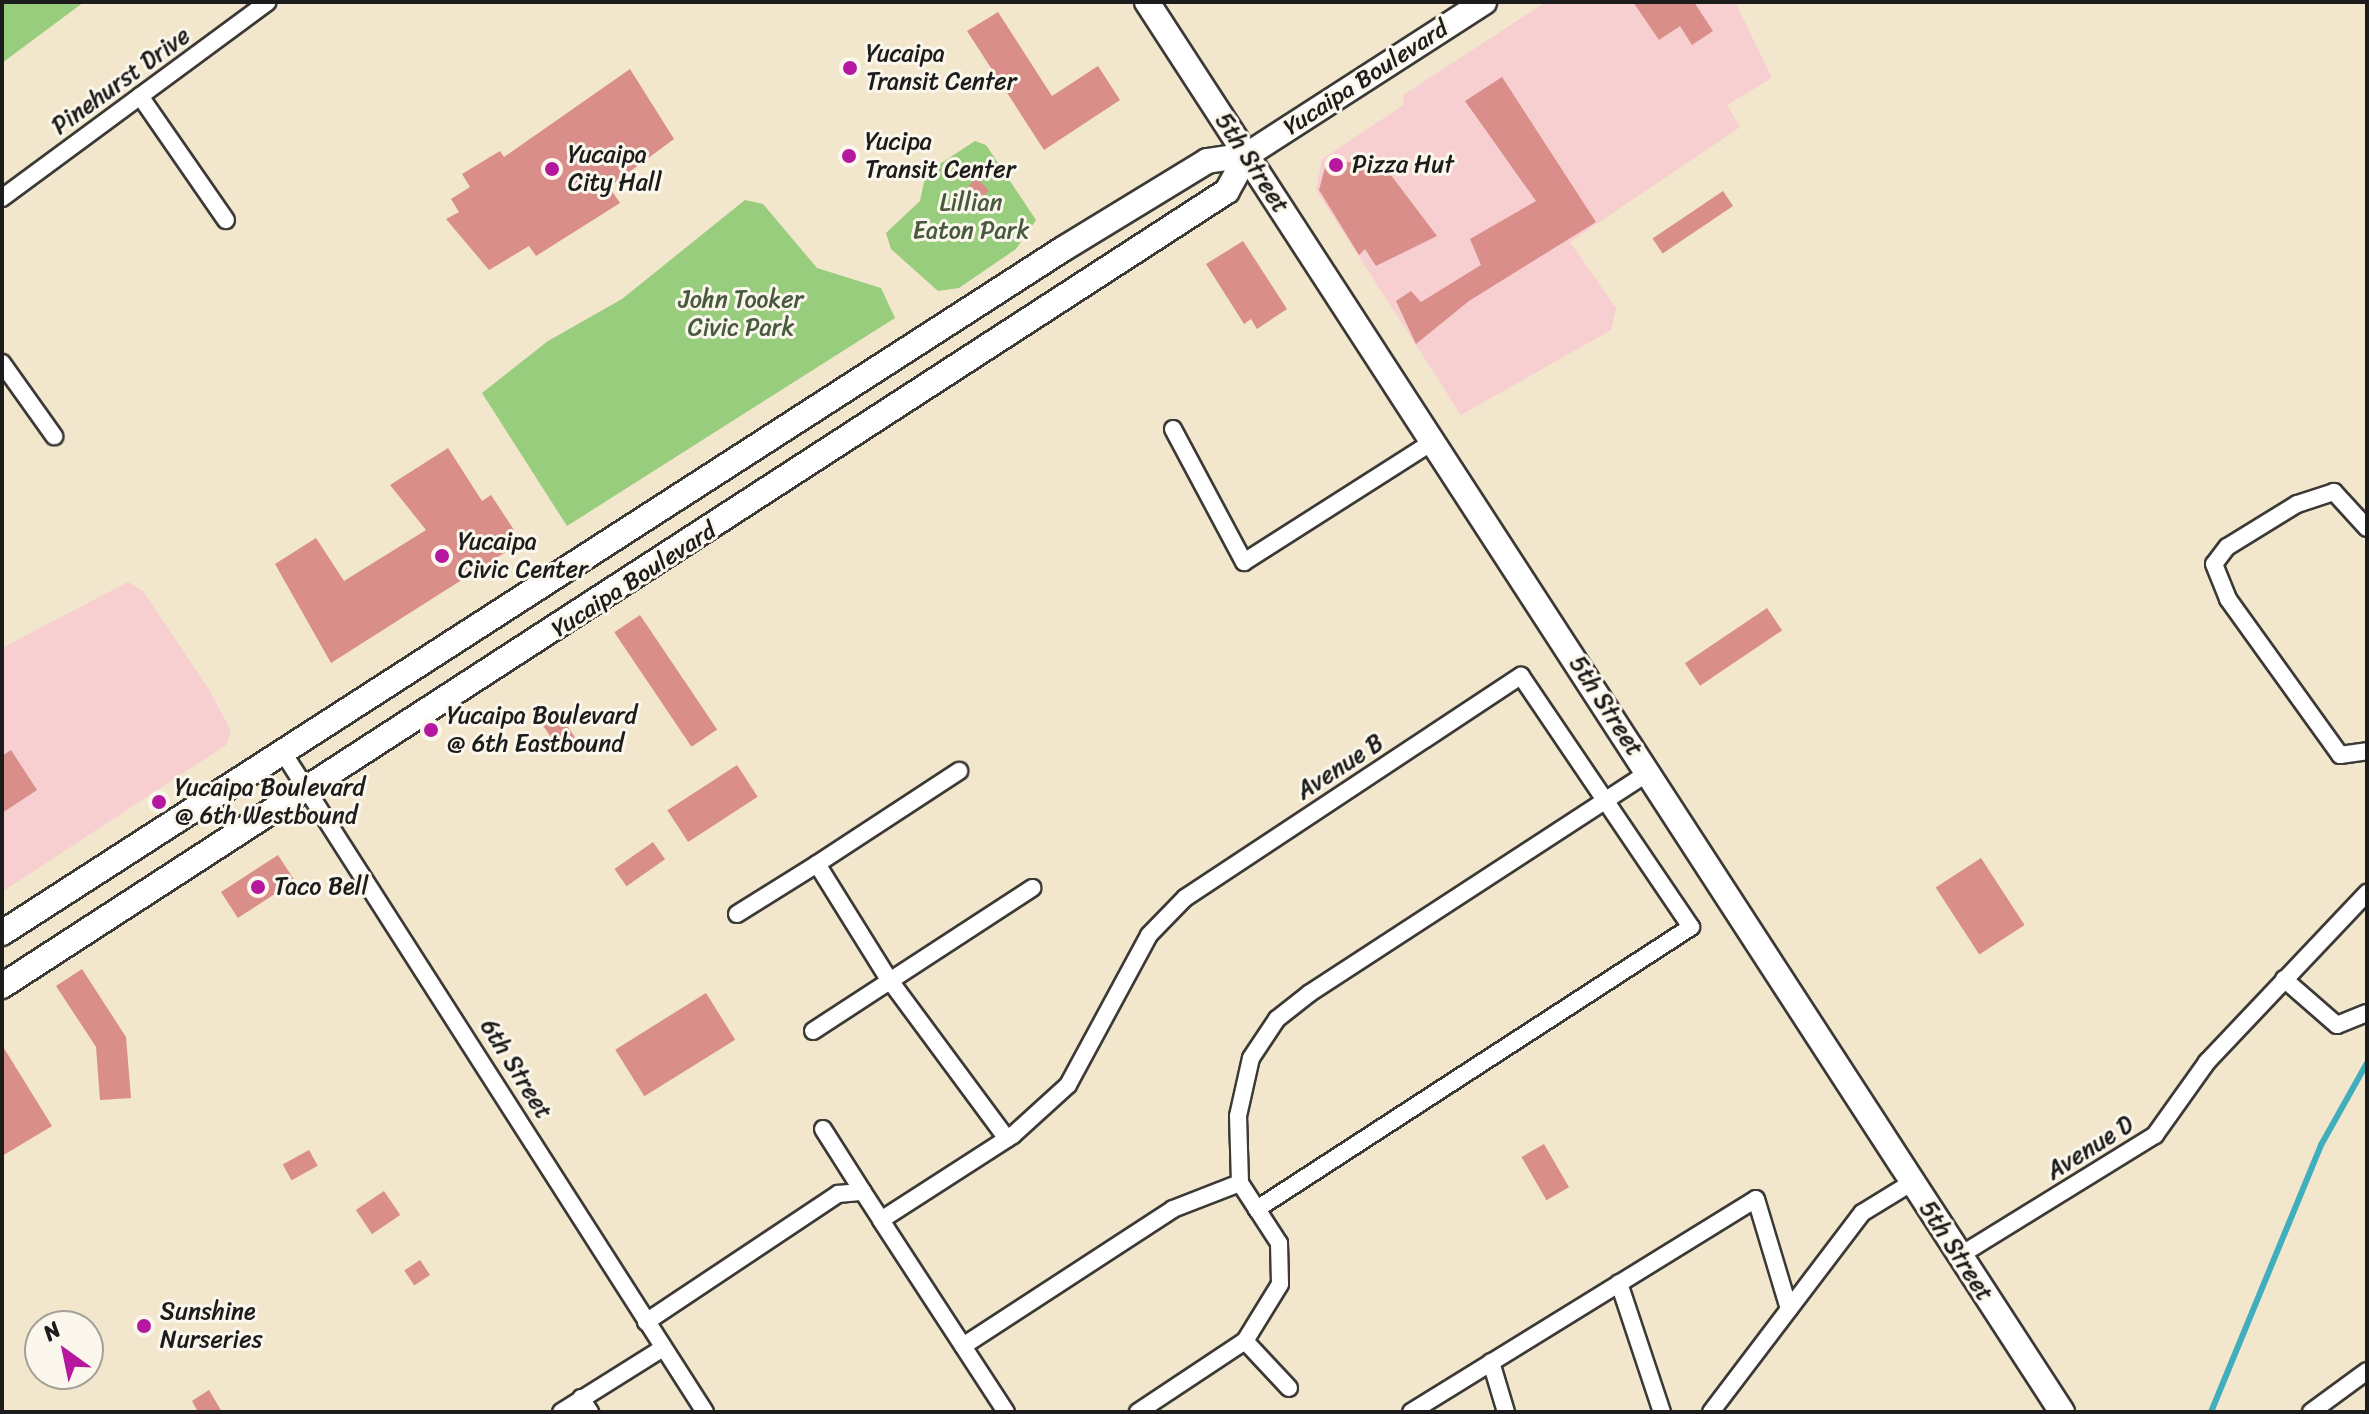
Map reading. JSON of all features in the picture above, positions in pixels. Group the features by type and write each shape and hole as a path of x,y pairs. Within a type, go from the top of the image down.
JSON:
{"main road":[{"name":"5th Street","path":"1147,2 2062,1412"},
{"name":"Yucaipa Boulevard","path":"2,933 1063,249 1207,161 1247,155 1484,2"},
{"name":"Yucaipa Boulevard","path":"2,986 1227,191 1247,155"}],"street":[{"name":"Pinehurst Drive","path":"2,198 268,2"},
{"path":"140,96 226,220"},
{"path":"2,363 54,436"},
{"path":"1173,429 1244,562 1434,441"},
{"path":"2367,528 2334,492 2297,504 2227,547 2214,564 2228,599 2340,755 2367,751"},
{"name":"Avenue B","path":"881,1220 1007,1139 1068,1085 1149,935 1185,898 1521,676 1606,798"},
{"name":"6th Street","path":"284,754 705,1412"},
{"path":"737,914 959,771"},
{"path":"1138,1412 1245,1341 1280,1284 1279,1243 1240,1183 1238,1116 1251,1058 1277,1019 1649,772"},
{"path":"1257,1209 1691,927 1606,798"},
{"path":"817,864 891,982 1007,1139"},
{"path":"813,1031 1032,888"},
{"name":"Avenue D","path":"1959,1256 2155,1135 2207,1062 2367,893"},
{"path":"2284,979 2337,1025 2367,1013"},
{"path":"823,1129 1006,1412"},
{"path":"963,1346 1173,1209 1240,1183"},
{"path":"1711,1412 1862,1213 1911,1183"},
{"path":"646,1322 838,1194 863,1192"},
{"path":"1411,1412 1756,1199 1789,1309"},
{"path":"1619,1283 1662,1412"},
{"path":"1245,1341 1289,1388"},
{"path":"561,1412 586,1405 620,1374 663,1348"},
{"path":"1491,1362 1506,1412"},
{"path":"2311,1412 2367,1371"}],"shaded area":[{"path":"1546,2 1735,2 1772,78 1727,105 1740,127 1570,242 1616,308 1611,330 1461,415 1316,190 1322,159 1404,105 1403,95"},
{"path":"128,582 143,591 210,691 231,731 226,745 2,892 2,648"}],"green space":[{"path":"2,2 84,2 2,63"},
{"name":"Lillian Eaton Park","path":"975,141 986,145 1036,220 1016,249 959,288 938,291 891,249 886,233 920,201 926,173"},
{"name":"John Tooker Civic Park","path":"745,200 763,204 817,268 881,288 895,318 567,526 482,393 548,341 622,299"}],"building":[{"path":"1633,2 1694,2 1713,31 1692,45 1680,26 1659,40"},
{"path":"998,12 1052,96 1098,66 1120,100 1044,150 967,31"},
{"name":"Yucaipa City Hall","path":"630,69 674,139 609,187 620,203 536,256 529,246 489,270 446,219 459,212 451,199 470,187 462,174 500,151 504,157"},
{"path":"1502,77 1596,222 1469,301 1416,344 1396,301 1411,291 1421,302 1481,265 1470,239 1536,201 1465,101"},
{"path":"1327,160 1384,166 1437,236 1376,266 1365,249 1359,255 1319,190"},
{"path":"976,178 989,190 982,198 968,186"},
{"path":"1723,191 1733,206 1663,253 1653,239"},
{"path":"1243,241 1287,309 1257,329 1251,319 1244,324 1206,264"},
{"name":"Yucaipa Civic Center","path":"448,448 482,501 491,495 514,530 505,537 512,548 331,663 275,564 316,538 344,581 426,530 390,485"},
{"path":"1767,608 1782,630 1700,686 1685,663"},
{"path":"640,615 717,729 691,747 614,632"},
{"path":"560,715 575,737 559,749 543,726"},
{"path":"11,750 37,790 2,813 2,756"},
{"path":"737,765 758,797 688,842 667,810"},
{"path":"653,842 665,859 627,886 614,869"},
{"name":"Taco Bell","path":"278,855 295,881 238,918 221,892"},
{"path":"1981,858 2025,925 1979,955 1936,887"},
{"path":"82,969 126,1037 131,1098 100,1100 96,1047 56,986"},
{"path":"706,993 735,1040 644,1096 615,1050"},
{"path":"2,1045 52,1126 2,1156"},
{"path":"1544,1144 1569,1187 1546,1200 1521,1157"},
{"path":"309,1150 318,1166 291,1180 283,1165"},
{"path":"384,1191 400,1215 372,1234 356,1210"},
{"path":"420,1260 430,1275 414,1286 404,1271"},
{"path":"209,1390 222,1412 198,1412 192,1401"}],"waterway":[{"path":"2211,1412 2321,1145 2367,1063"}],"place":[{"name":"Yucaipa Transit Center","path":"850,68"},
{"name":"Yucipa Transit Center","path":"849,156"},
{"name":"Pizza Hut","path":"1336,165"},
{"name":"Yucaipa City Hall","path":"552,169"},
{"name":"Yucaipa Civic Center","path":"442,556"},
{"name":"Yucaipa Boulevard @ 6th Eastbound","path":"431,730"},
{"name":"Yucaipa Boulevard @ 6th Westbound","path":"159,802"},
{"name":"Taco Bell","path":"258,887"},
{"name":"Sunshine Nurseries","path":"144,1326"}]}
